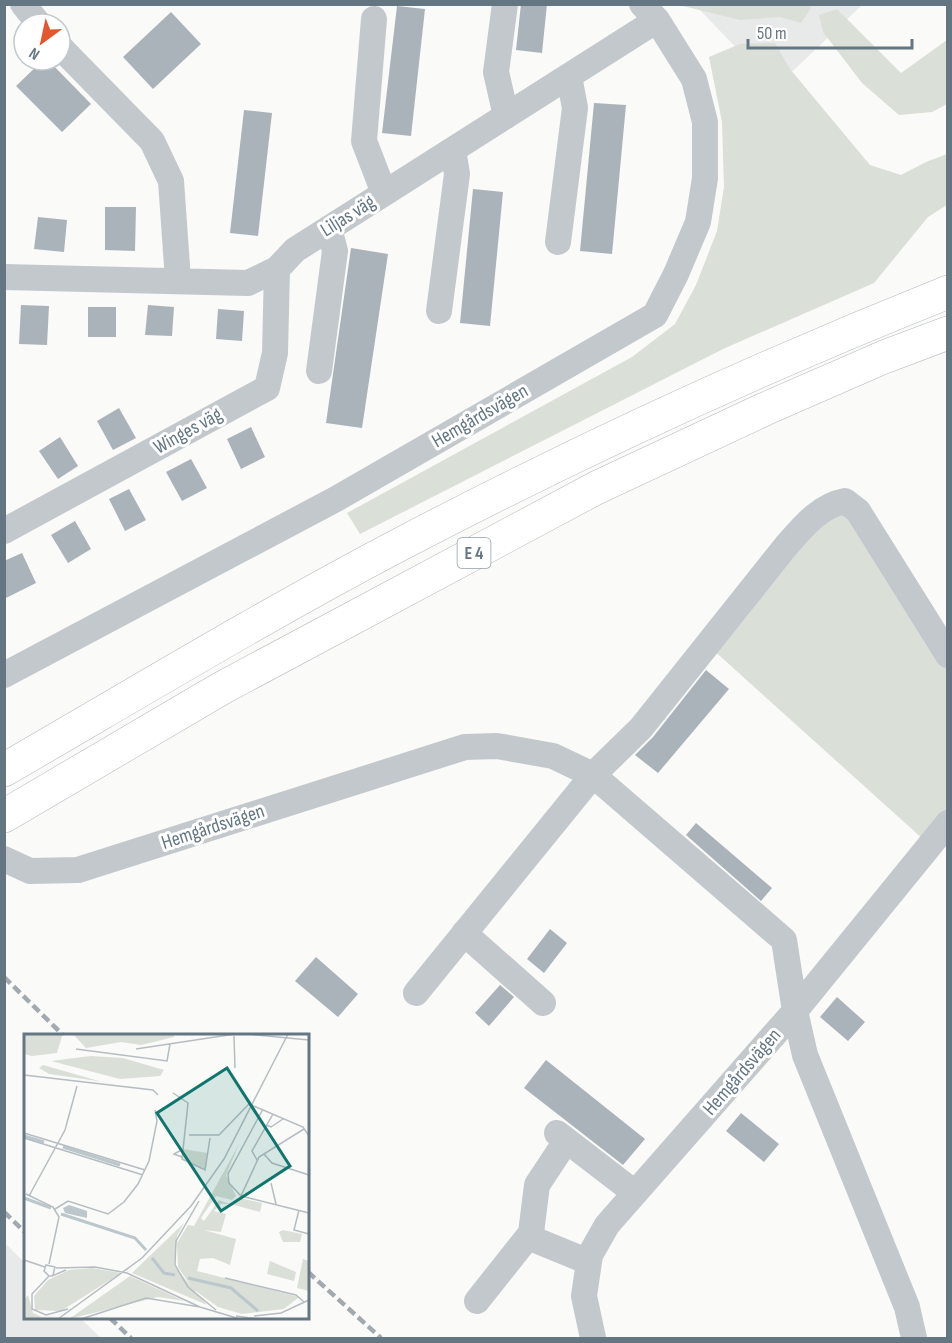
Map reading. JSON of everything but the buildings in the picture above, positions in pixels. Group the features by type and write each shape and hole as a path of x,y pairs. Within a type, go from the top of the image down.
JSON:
{"highway":[{"name":"E 4","path":"4,770 353,570 486,500 744,377 948,292"},
{"name":"E 4","path":"11,812 222,688 596,488 765,409 884,357 948,333"}],"street":[{"path":"505,4 496,72 506,116"},
{"name":"Liljas väg","path":"4,277 248,283 277,269 295,250 569,76 649,12"},
{"name":"Hemgårdsvägen","path":"4,675 336,500 655,315 676,274 698,222 705,178 705,122 694,79 649,12"},
{"path":"374,19 364,141 384,193"},
{"path":"72,59 152,141 171,181 178,280"},
{"path":"558,242 575,108 569,76"},
{"path":"439,311 457,174 453,150"},
{"path":"319,371 335,251 329,228"},
{"name":"Winges väg","path":"4,531 267,388 275,353 277,269"},
{"path":"416,993 593,775 641,728 786,546 810,519 832,504 845,501 858,511 948,655"},
{"name":"Hemgårdsvägen","path":"4,859 30,871 78,870 465,747 497,746 553,756 593,775 784,939 795,1011"},
{"name":"Hemgårdsvägen","path":"593,1338 584,1296 590,1255 607,1225 938,850 948,823"},
{"path":"464,933 543,1003"},
{"path":"795,1011 804,1055 907,1307 914,1338"},
{"path":"477,1301 531,1233 537,1185 562,1137 635,1193"},
{"path":"528,1237 589,1262"}],"shaded area":[{"path":"679,5 809,5 811,8 801,23 780,17 740,20"},
{"path":"695,5 862,5 775,88"},
{"path":"837,9 901,73 947,40 947,104 932,112 899,115 862,83 823,32 819,15"},
{"path":"775,43 790,69 870,165 901,175 947,154 947,205 928,217 874,283 723,349 360,534 347,513 632,357 675,324 696,285 717,231 724,187 722,122 709,57 740,44"},
{"path":"849,508 947,664 947,812 924,840 710,647 792,545"},
{"path":"4,1242 24,1262 24,1319 81,1319 101,1338 5,1338"}],"railway":[{"path":"4,977 62,1034"},
{"path":"4,1212 24,1231"},
{"path":"309,1273 381,1338"},
{"path":"111,1319 131,1338"}]}
